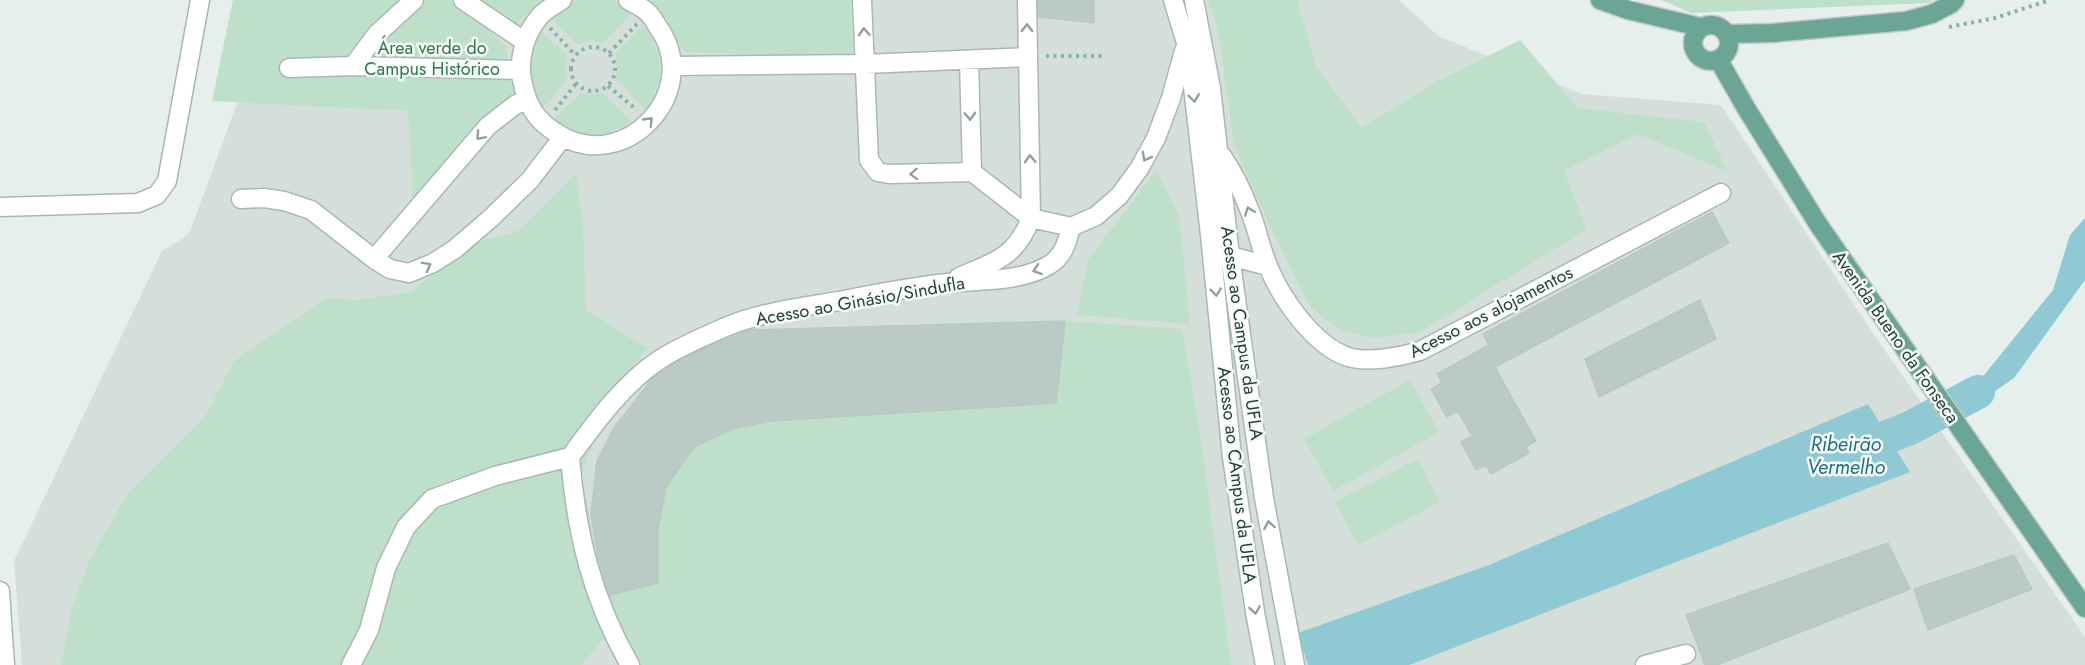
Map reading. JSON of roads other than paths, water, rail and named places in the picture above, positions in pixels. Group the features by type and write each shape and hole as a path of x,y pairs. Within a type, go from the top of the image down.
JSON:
{"main road":[{"path":"1600,0 1628,10 1701,27 1712,24 1723,29 1729,40 1727,51 1718,59 1707,60 1697,54 1694,49 1693,37 1701,27"},
{"path":"1727,34 1773,33 1906,21 1932,15 1955,0"},
{"name":"Avenida Bueno da Fonseca","path":"1718,59 1818,224 1979,459 2085,608"}],"street":[{"path":"0,207 138,203 149,200 163,188 167,181 200,0"},
{"path":"353,66 377,34 414,0"},
{"path":"463,0 524,41"},
{"path":"562,0 540,16 524,41 520,70 526,100 543,124 568,141 598,146 627,139 651,121 667,96 672,66 666,37 648,13 628,0"},
{"path":"862,0 869,160 878,172 889,174 972,172 1031,218 1071,228 1096,216 1119,196 1139,169 1156,138 1171,98 1186,43"},
{"path":"945,283 985,266 1015,248 1024,236 1031,218 1027,0"},
{"name":"Acesso ao CAmpus da UFLA","path":"1173,0 1186,43 1193,87 1232,457 1265,665"},
{"name":"Acesso ao Campus da UFLA","path":"1194,0 1211,88 1230,256 1264,498 1295,665"},
{"path":"672,66 865,64 1027,57"},
{"path":"969,60 972,172"},
{"path":"289,68 353,66 520,70"},
{"path":"374,259 488,126 515,105 526,100"},
{"path":"241,200 264,198 284,201 311,210 374,259 390,269 409,273 433,263 455,249 477,230 530,180 562,137"},
{"name":"Acesso aos alojamentos","path":"1219,152 1233,172 1249,209 1268,266 1283,295 1300,321 1322,342 1348,357 1379,359 1400,357 1420,351 1721,193"},
{"name":"Acesso ao Ginásio/Sindufla","path":"570,457 635,379 659,360 730,325 800,307 945,283 999,279 1031,273 1047,267 1058,259 1066,245 1071,228"},
{"path":"1230,256 1268,266"},
{"path":"351,665 369,630 387,568 406,527 432,499 495,476 570,457 574,503 596,594 613,634 630,665"},
{"path":"0,591 5,665"},
{"path":"1645,665 1686,654"}],"water":[{"path":"2085,218 2085,280 2014,378 1962,414 1948,395 1984,375 2053,290 2070,235"},
{"name":"Ribeirão Vermelho","path":"1868,404 1910,472 1409,665 1308,665 1298,633 1489,565"}],"waterway":[{"name":"Ribeirão Vermelho","path":"1845,454 1910,428 1978,392"}],"park label":[{"name":"Área verde do Campus Histórico","path":"432,58"}]}
